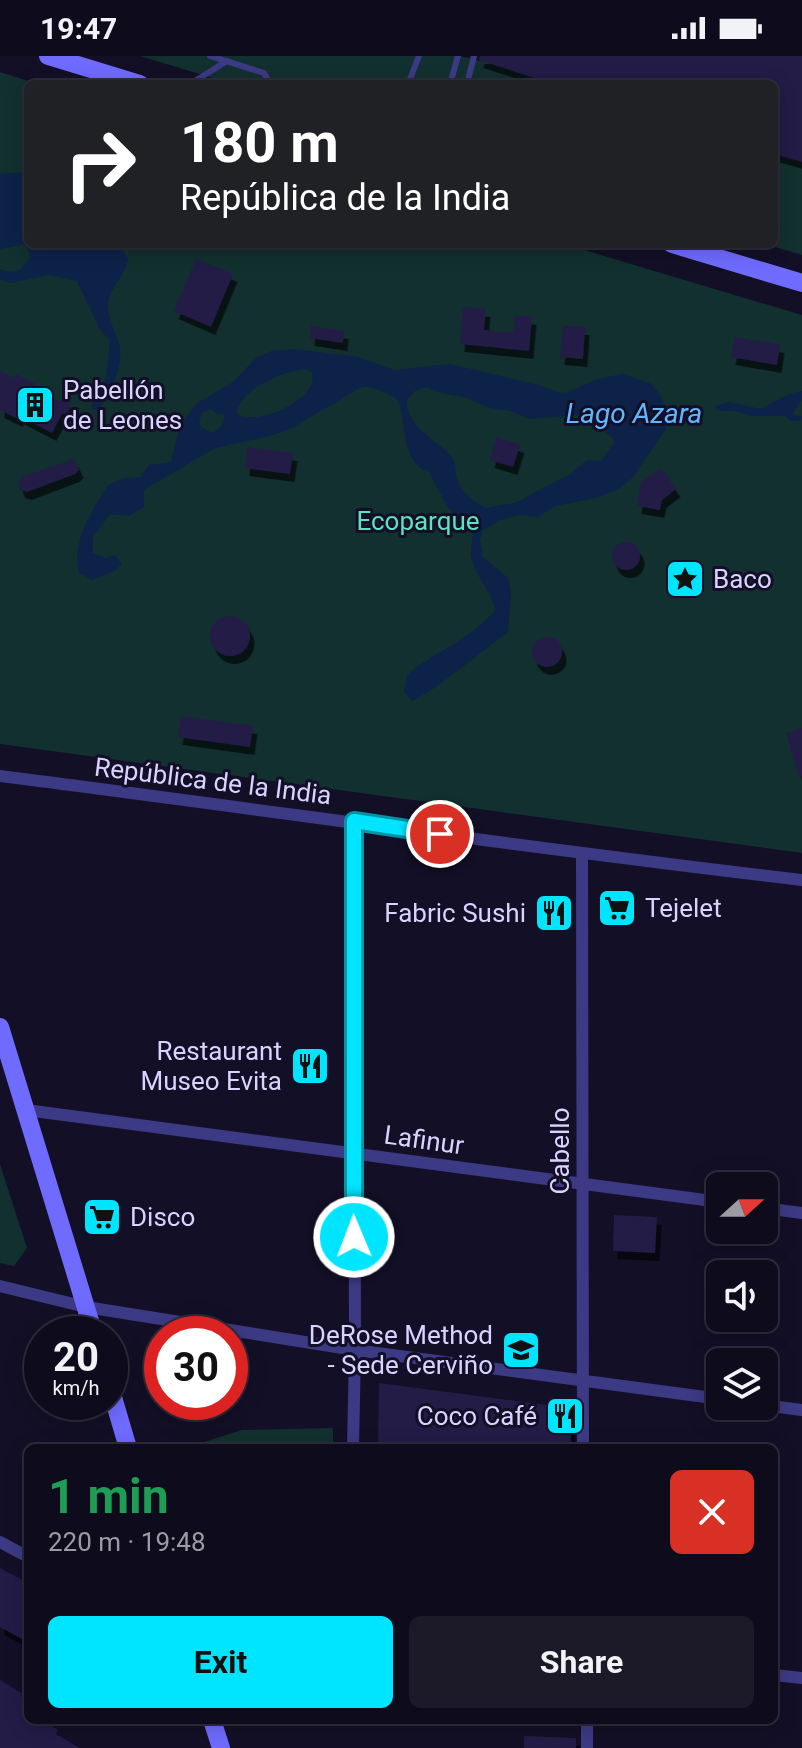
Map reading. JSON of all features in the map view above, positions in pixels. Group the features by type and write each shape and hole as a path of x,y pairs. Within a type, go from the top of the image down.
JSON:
{"main road":[{"path":"48,56 127,80"},
{"path":"685,248 802,283"},
{"path":"0,1027 89,1316"},
{"path":"120,1420 127,1444"},
{"path":"213,1724 221,1748"}],"street":[{"name":"República de la India","path":"0,776 354,821 582,855 802,880"},
{"path":"353,1444 354,821"},
{"name":"Cabello","path":"582,855 583,1444"},
{"name":"Lafinur","path":"26,1110 706,1200"},
{"path":"778,1210 802,1213"},
{"path":"0,1286 86,1307 355,1350 706,1397"},
{"path":"778,1407 802,1410"},
{"path":"0,1542 24,1555"},
{"path":"778,1675 802,1678"},
{"path":"587,1724 587,1748"}],"lane":[{"path":"210,56 264,73 268,80"},
{"path":"410,80 419,56"},
{"path":"451,80 458,56"},
{"path":"468,80 474,56"},
{"path":"196,80 227,61"}],"green space":[{"path":"140,56 460,56 481,61 482,56 495,65 541,80 219,80"},
{"name":"Ecoparque","path":"0,72 25,80 24,248 577,248 802,315 802,853 0,744"},
{"path":"778,155 802,162 802,255 778,248"},
{"path":"0,1164 27,1248 14,1266 0,1263"},
{"path":"333,1428 333,1444 198,1444 242,1430"}],"water":[{"path":"24,172 24,244 0,249 0,174"},
{"path":"27,248 121,248 128,259 108,304 120,349 119,368 98,410 93,410 91,406 106,377 110,341 99,328 77,281 49,275 11,283 0,280 0,269 10,272 18,270 30,257"},
{"name":"Lago Azara","path":"294,349 359,357 394,370 450,364 566,393 597,379 623,374 650,383 659,393 665,406 666,429 632,478 618,489 596,498 555,506 538,517 519,515 500,520 483,530 480,539 483,557 508,578 511,591 508,632 436,687 412,701 404,692 407,675 475,629 495,610 473,565 471,546 474,533 470,519 454,514 429,472 419,467 412,458 400,406 394,397 376,389 360,388 292,428 215,448 144,490 144,507 129,516 110,514 93,537 93,553 106,558 115,555 122,564 114,571 92,580 79,573 80,538 108,485 124,478 141,477 149,465 171,462 179,427 197,403 233,382 257,357 272,351","holes":["304,369 311,371 312,381 308,391 286,408 258,417 236,413 246,396 263,383","427,387 529,419 591,414 606,422 606,433 614,443 601,461 587,460 570,474 515,503 485,508 460,486 451,456 411,417 407,399 416,390","211,409 225,417 219,429 211,433 201,427 202,413"]},
{"path":"802,391 802,400 793,412 802,416 801,421 791,421 785,416 751,416 735,411 717,411 715,406 729,402 760,409"}],"building":[{"path":"480,56 802,56 802,162 778,155 778,80 541,80 479,60"},
{"path":"196,259 233,274 211,327 174,311"},
{"path":"463,307 486,309 484,330 513,333 515,315 532,317 529,351 460,344"},
{"path":"311,326 344,331 343,343 310,338"},
{"path":"563,326 585,327 583,359 560,357"},
{"path":"735,337 780,345 777,365 731,357"},
{"name":"Pabellón de Leones","path":"0,371 14,378 16,374 36,384 34,388 59,401 64,399 69,402 68,413 62,414 52,433 0,410"},
{"path":"496,437 520,445 513,467 490,460"},
{"path":"247,447 293,453 290,474 245,468"},
{"path":"74,459 79,470 75,474 27,492 21,490 18,484 22,477"},
{"path":"661,468 676,489 662,500 660,510 637,506 641,482"},
{"path":"626,542 636,546 640,556 636,566 626,570 616,566 612,556 616,546"},
{"path":"230,616 244,622 250,636 244,650 230,656 216,650 210,636 216,622"},
{"path":"547,637 553,638 561,646 561,658 553,666 547,667 541,666 533,658 532,652 533,646 541,638"},
{"path":"181,716 253,726 250,747 178,737"},
{"path":"802,728 802,776 799,777 786,733"},
{"path":"614,1215 657,1217 655,1253 613,1251"},
{"path":"379,1383 570,1408 571,1444 378,1444"},
{"path":"0,1568 24,1581 24,1634 22,1639 0,1627"},
{"path":"0,1680 24,1695 24,1724 48,1724 58,1730 56,1734 80,1748 0,1748"},
{"path":"524,1736 576,1738 576,1748 524,1748"}],"place":[{"name":"Pabellón de Leones","path":"35,405"},
{"name":"Baco","path":"685,579"},
{"name":"Tejelet","path":"617,908"},
{"name":"Fabric Sushi","path":"554,913"},
{"name":"Restaurant Museo Evita","path":"310,1066"},
{"name":"Disco","path":"102,1217"},
{"name":"DeRose Method - Sede Cerviño","path":"521,1350"},
{"name":"Coco Café","path":"565,1416"}],"route":[{"path":"354,1237 354,821 440,834"}]}
